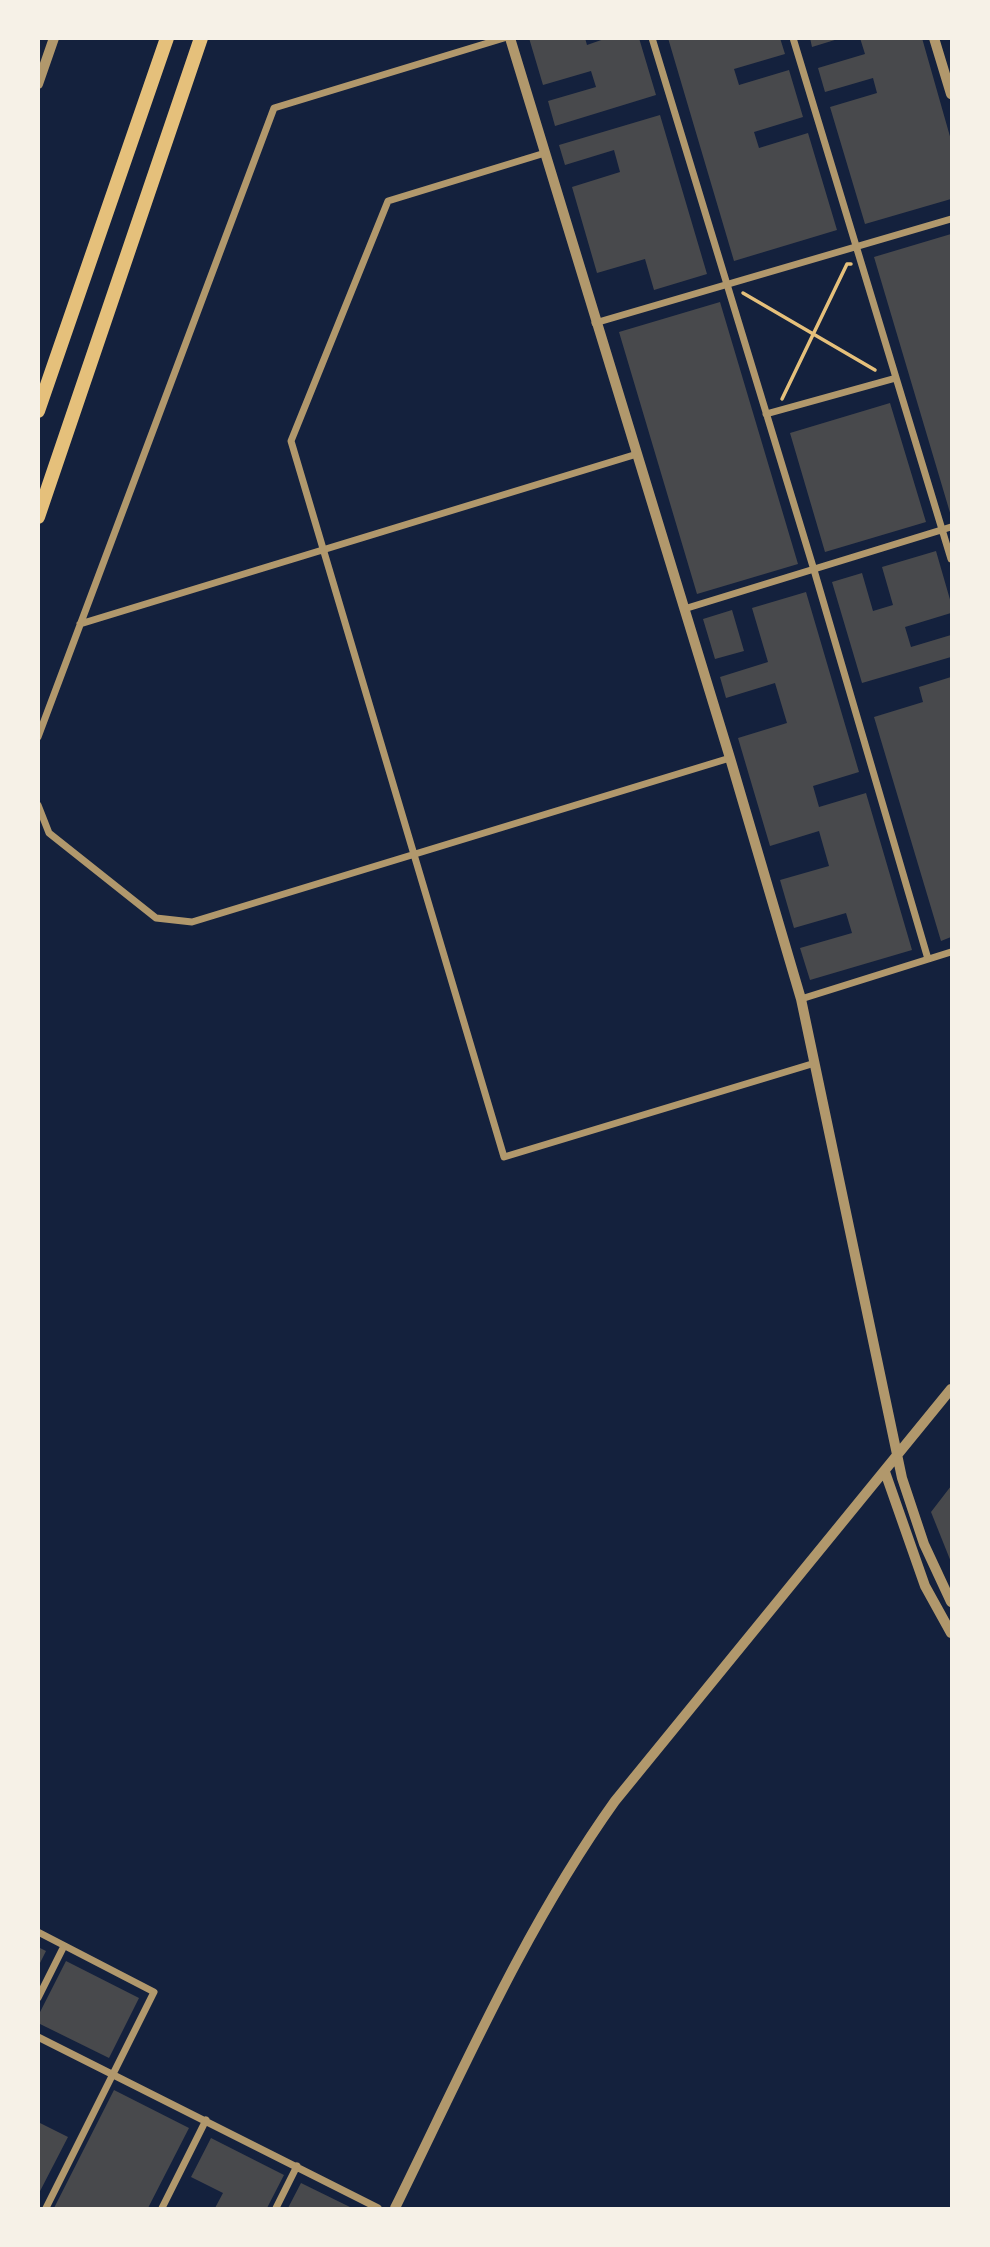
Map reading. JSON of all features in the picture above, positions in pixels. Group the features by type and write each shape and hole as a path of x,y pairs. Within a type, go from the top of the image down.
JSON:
{"highway":[{"path":"38,411 167,38"},
{"path":"38,517 201,38"}],"street":[{"path":"38,84 54,38"},
{"path":"38,737 274,108 504,38"},
{"path":"510,38 801,999 897,1456 924,1544 951,1598"},
{"path":"652,38 814,570 928,959"},
{"path":"793,38 951,559"},
{"path":"934,38 951,94"},
{"path":"545,153 388,201 291,441 504,1157 814,1062"},
{"path":"595,323 951,219"},
{"path":"766,414 897,379"},
{"path":"80,624 637,454"},
{"path":"684,609 951,527"},
{"path":"38,805 49,832 156,918 192,922 730,758"},
{"path":"801,999 951,952"},
{"path":"395,2208 553,1895 580,1850 615,1801 951,1389"},
{"path":"885,1472 925,1586 951,1633"},
{"path":"38,1932 154,1992 46,2208"},
{"path":"38,1998 64,1946"},
{"path":"38,2037 378,2208"},
{"path":"162,2208 206,2120"},
{"path":"276,2208 297,2166"}],"path":[{"path":"778,408 847,264 859,266"},
{"path":"739,285 742,293 878,372 882,382"}],"building":[{"path":"529,38 585,38 587,45 607,38 639,38 656,95 555,126 548,101 596,87 591,71 543,85"},
{"path":"668,38 780,38 785,54 734,69 739,85 789,70 803,117 754,132 759,148 808,133 837,230 734,261"},
{"path":"810,38 838,38 838,39 812,47"},
{"path":"860,38 922,38 951,140 951,199 865,224 830,107 877,93 873,78 825,92 818,68 865,54"},
{"path":"660,115 707,274 654,290 645,259 597,273 572,187 620,172 614,150 565,165 559,145"},
{"path":"951,234 951,516 874,257"},
{"path":"720,302 798,564 697,594 619,332"},
{"path":"890,403 926,522 825,552 790,433"},
{"path":"936,551 951,603 951,613 905,627 911,647 951,635 951,657 862,683 832,582 862,573 873,611 893,605 882,567"},
{"path":"806,592 859,772 813,786 819,807 866,793 912,950 810,980 800,948 852,933 846,913 794,928 780,880 829,866 819,831 770,846 738,738 787,723 775,683 726,698 720,677 768,662 752,608"},
{"path":"732,610 744,651 715,659 703,619"},
{"path":"951,677 951,937 941,941 874,717 923,702 919,687"},
{"path":"951,1486 951,1562 931,1512"},
{"path":"38,1947 46,1951 38,1967"},
{"path":"66,1961 139,1998 109,2058 38,2023 38,2016"},
{"path":"114,2090 189,2128 148,2208 54,2208"},
{"path":"38,2122 68,2137 38,2195"},
{"path":"211,2138 284,2175 267,2208 215,2208 223,2193 191,2177"},
{"path":"301,2183 352,2208 288,2208"}]}
